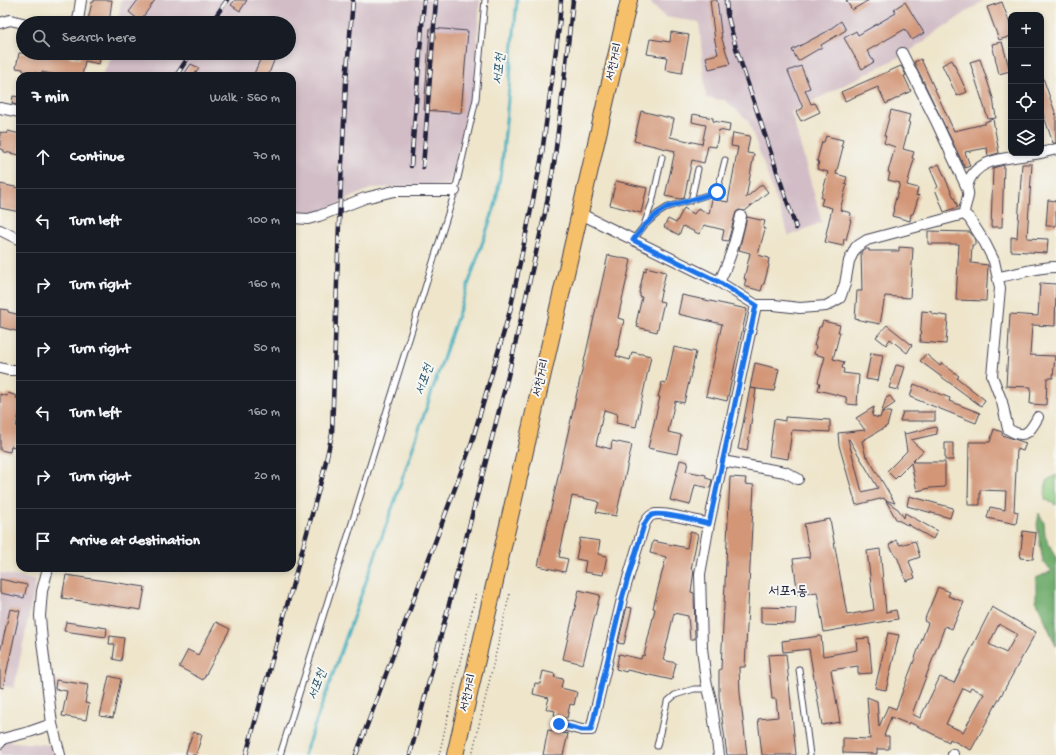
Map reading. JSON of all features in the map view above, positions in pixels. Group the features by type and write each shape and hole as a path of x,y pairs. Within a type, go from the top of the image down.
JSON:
{"main road":[{"name":"서천거리","path":"454,755 629,0"}],"street":[{"path":"79,16 81,0"},
{"path":"0,23 10,20 16,21"},
{"path":"902,53 967,188 969,195 964,208 964,214"},
{"path":"0,108 16,111"},
{"path":"1044,152 1056,149"},
{"path":"967,188 973,175 982,165 995,160 1021,156"},
{"path":"296,218 308,219 319,216 365,198 394,191 455,190"},
{"path":"580,214 719,282 756,305 774,305 800,308 826,306 840,298 845,284 849,261 856,247 867,240 964,214"},
{"path":"964,214 969,218 985,243 994,261 998,277 1000,288 992,376 1002,402 1008,429 1015,433 1024,434 1031,430 1038,417"},
{"path":"719,282 728,266 741,216"},
{"path":"0,230 16,238"},
{"path":"998,277 1015,275 1042,267 1056,267"},
{"path":"720,755 711,700 706,681 702,648 700,574 722,461 756,305"},
{"path":"0,368 16,370"},
{"path":"722,461 785,472 798,479"},
{"path":"559,724 582,730 591,730 623,595 644,525 648,517 654,514 663,514 709,524"},
{"path":"47,572 42,591 40,616 52,724 60,755"},
{"path":"0,743 2,739 52,724"}],"lane":[{"path":"280,755 455,190 476,99 485,0"},
{"path":"644,226 652,203 662,157"},
{"path":"633,240 644,226 657,214 668,207 717,192 725,160"},
{"path":"690,201 698,169"},
{"path":"799,669 810,755"},
{"path":"657,746 667,702 675,695 694,689 708,689"}],"path":[{"path":"440,755 476,593"},
{"path":"472,755 510,593"}],"shaded area":[{"path":"121,0 480,0 474,86 449,185 372,188 316,214 296,214 296,72 104,72 110,60 296,60 296,16 119,16"},
{"path":"652,0 984,0 907,53 791,112 822,222 789,236 748,120 725,100 706,98 699,22 665,17 651,4"},
{"path":"0,573 36,581 14,688 0,685"},
{"path":"0,739 13,742 51,745 54,755 0,755"}],"green space":[{"path":"1056,475 1056,505 1045,499 1046,481"},
{"path":"1039,513 1044,523 1045,536 1056,559 1056,646 1036,600 1036,578 1052,571 1043,562 1037,525"}],"building":[{"path":"94,0 112,0 110,16 89,16 92,2 94,2"},
{"path":"138,0 155,0 144,16 134,16 129,12"},
{"path":"235,0 247,0 240,11 231,5"},
{"path":"710,0 717,0 722,39 730,64 709,69 706,57 718,54"},
{"path":"846,0 869,0 852,10"},
{"path":"905,2 924,33 912,40 905,29 867,51 874,62 862,69 844,38 856,31 858,35 896,13 894,9"},
{"path":"1002,2 1008,19 1008,37 999,40 987,7"},
{"path":"841,21 846,30 821,45 822,47 798,61 792,50 826,32"},
{"path":"430,28 468,31 461,113 424,110"},
{"path":"671,32 689,35 682,73 665,70 667,57 647,54 650,39 670,42"},
{"path":"1002,42 1008,64 1008,72 999,74 992,44"},
{"path":"921,59 954,131 985,124 985,122 993,119 999,153 988,156 987,148 965,152 970,166 965,168 914,62"},
{"path":"980,59 993,98 996,118 988,119 970,62"},
{"path":"18,60 100,60 99,64 85,61 83,72 29,72 16,68"},
{"path":"260,60 274,60 270,72 255,72"},
{"path":"952,60 967,92 957,96 942,65"},
{"path":"191,64 199,68 196,72 186,72"},
{"path":"801,66 810,88 805,90 811,104 815,103 820,112 801,121 796,112 803,108 788,71"},
{"path":"901,66 906,75 904,76 911,91 886,104 878,87 845,101 841,92"},
{"path":"1044,81 1056,115 1056,143 1053,143 1044,117"},
{"path":"13,96 16,96 16,104 12,104"},
{"path":"891,110 910,115 908,122 910,122 903,149 914,152 912,158 914,159 907,185 918,188 916,196 919,195 913,214 911,214 910,221 892,216 900,183 888,180 890,173 888,172 895,147 884,143 886,136 884,136"},
{"path":"641,111 674,119 670,137 702,144 706,125 692,122 693,114 713,118 713,121 730,124 729,132 719,130 716,147 708,146 704,163 692,160 684,198 680,199 665,196 675,151 634,141"},
{"path":"8,131 16,133 16,154 4,152 4,150 0,149 0,132 7,134"},
{"path":"733,133 750,136 747,153 754,154 746,198 762,184 768,192 745,211 739,210 736,212 728,241 722,240 724,230 704,225 699,234 683,226 679,235 664,227 668,219 676,223 684,208 694,214 698,208 709,214 712,199 728,202 738,147 731,146"},
{"path":"826,136 843,140 841,147 843,147 836,174 847,177 845,184 847,184 840,210 851,213 851,220 843,246 825,242 832,208 821,205 823,198 821,198 828,172 817,169 819,162 817,161 822,142 824,142"},
{"path":"939,164 958,207 944,212 935,189 938,187 930,168"},
{"path":"1022,164 1032,164 1027,238 1048,239 1047,253 1011,251 1011,237 1017,238"},
{"path":"1004,165 1002,227 991,227 993,168"},
{"path":"616,181 647,188 641,213 610,205"},
{"path":"0,184 16,187 16,211 0,208"},
{"path":"1048,200 1056,201 1056,226 1046,226"},
{"path":"747,217 765,221 763,228 765,229 758,255 769,258 769,265 761,291 744,286 746,279 744,279 750,253 739,250"},
{"path":"928,231 970,232 975,240 975,245 972,245 971,263 988,265 986,301 956,300 959,244 928,244"},
{"path":"899,247 913,248 910,298 885,296 880,324 855,319 857,291 862,291 861,252 865,249 869,249 869,251 899,251"},
{"path":"608,255 631,260 618,318 624,320 616,356 630,360 632,352 651,356 636,427 616,423 618,414 604,410 596,445 611,449 612,441 632,445 616,516 596,512 599,502 597,501 572,496 559,557 568,559 565,572 538,566"},
{"path":"646,267 666,272 659,301 664,302 657,332 637,327 638,324 636,323 642,297 640,297 639,293"},
{"path":"1040,283 1056,284 1055,326 1032,325 1030,355 1055,356 1053,378 1047,378 1046,405 1030,404 1031,387 1006,386 1010,314 1038,316"},
{"path":"682,295 747,309 727,401 706,396 722,324 678,314"},
{"path":"0,309 8,310 8,312 16,314 16,331 0,327"},
{"path":"922,311 948,316 946,344 920,342"},
{"path":"823,321 840,325 838,332 840,332 833,359 844,362 842,368 844,369 843,373 859,375 857,405 847,404 846,397 818,390 820,383 818,382 825,357 814,354 816,346 814,346 819,327 821,327"},
{"path":"887,325 912,345 907,353 890,339 886,345 876,337"},
{"path":"674,347 696,352 684,403 675,401 668,432 681,435 677,454 648,448 660,397 658,397 662,382 666,383"},
{"path":"871,353 883,355 878,381 866,379"},
{"path":"926,354 940,366 942,363 959,376 957,378 985,400 981,406 920,361"},
{"path":"755,363 779,369 774,391 750,388"},
{"path":"896,365 905,367 898,390 889,388"},
{"path":"914,384 950,398 949,401 980,413 976,423 910,397"},
{"path":"750,388 756,389 747,451 738,449"},
{"path":"8,393 16,396 16,443 15,447 11,446 10,452 0,450 0,394 7,396"},
{"path":"890,396 895,403 882,412 891,412 887,426 862,441 866,457 867,456 895,503 885,500 884,498 856,505 839,445 838,433 865,430 856,418 874,407 872,416 880,418 886,398","holes":["849,439 878,488 862,492"]},
{"path":"903,412 935,412 935,421 900,421"},
{"path":"785,417 830,420 830,432 792,430 788,459 769,456 774,419 785,421"},
{"path":"936,427 937,434 911,440 923,451 912,462 945,462 945,487 917,491 911,463 895,479 887,471 907,451 904,432 905,434"},
{"path":"994,429 1002,432 1002,435 1026,443 1023,451 1017,449 1014,511 1018,512 1016,524 987,518 990,507 1005,510 1006,491 980,490 980,505 968,505 969,442 990,442"},
{"path":"945,443 953,443 953,460 945,460"},
{"path":"680,460 688,462 686,471 706,475 706,478 712,480 710,488 695,485 690,505 670,500"},
{"path":"730,477 746,478 745,484 754,485 745,667 739,667 740,693 747,755 727,755 719,696 719,670 721,669"},
{"path":"909,496 953,508 950,518 907,506"},
{"path":"886,501 898,509 904,518 905,513 937,531 933,539 896,519"},
{"path":"830,519 847,615 874,610 867,551 880,549 886,612 896,610 898,619 824,632 817,592 798,595 793,559 810,557 804,524"},
{"path":"1023,531 1036,533 1033,559 1020,558"},
{"path":"690,532 698,534 691,569 694,570 691,592 694,593 695,639 690,639 688,616 674,613 663,660 676,663 672,680 616,669 619,654 641,659 642,655 644,656 655,609 653,608 666,557 650,553 653,541 687,548"},
{"path":"580,538 600,541 598,554 607,556 603,575 584,572 586,561 576,559"},
{"path":"896,540 900,545 915,541 920,557 909,561 915,578 906,581 898,559 889,545"},
{"path":"66,575 145,587 141,610 62,598"},
{"path":"0,579 27,585 24,598 0,593"},
{"path":"938,587 950,592 948,596 964,602 952,629 945,626 912,714 920,718 940,677 954,683 992,607 1036,632 971,750 950,739 949,742 909,722 908,724 891,717 884,736 889,736 889,749 877,749 877,754 843,753 843,738 870,739 867,697 877,701 879,727 888,706 896,709 928,623 924,621","holes":["999,624 1017,634 1006,653 989,644","971,687 984,694 963,732 946,724 963,688 969,691"]},
{"path":"579,590 600,595 583,664 563,659"},
{"path":"627,607 632,608 624,644 618,643"},
{"path":"761,607 796,608 795,624 761,623"},
{"path":"10,609 20,611 3,688 0,687 0,653"},
{"path":"66,622 107,628 106,637 64,631"},
{"path":"216,622 230,629 203,680 179,667 188,650 198,655"},
{"path":"888,633 899,635 886,690 875,688"},
{"path":"110,636 124,638 121,661 113,659 115,644 109,644"},
{"path":"821,636 823,656 857,650 856,639 869,638 872,673 858,674 858,666 831,670 840,722 822,725 809,649 783,652 782,641"},
{"path":"786,654 796,755 762,755 758,719 778,717 776,699 772,699 768,655"},
{"path":"543,671 555,674 554,677 563,679 561,688 577,692 574,705 570,704 567,718 554,715 555,711 546,709 549,698 533,694 535,683 540,684"},
{"path":"109,676 121,679 113,718 100,716"},
{"path":"56,680 88,685 85,703 89,704 86,720 62,716 67,691 55,689"},
{"path":"548,730 568,734 563,755 543,755"},
{"path":"193,732 202,735 196,755 185,755"}],"waterway":[{"name":"서포천","path":"304,755 394,503 495,206 502,165 517,0"}],"railway":[{"path":"216,16 227,0"},
{"path":"246,755 323,474 332,434 339,223 346,81 353,0"},
{"path":"411,166 424,0"},
{"path":"423,167 436,0"},
{"path":"356,755 471,445 510,311 541,161 559,27 561,0"},
{"path":"410,755 508,376 545,213 554,164 573,0"},
{"path":"726,0 727,13 736,48 796,228"},
{"path":"179,72 186,60"}],"district":[{"name":"서포1동","path":"788,592"}],"route":[{"path":"559,724 582,730 591,730 623,595 644,525 648,517 654,514 663,514 709,524 756,305 719,282 633,240 644,226 657,214 668,207 717,192"}]}
